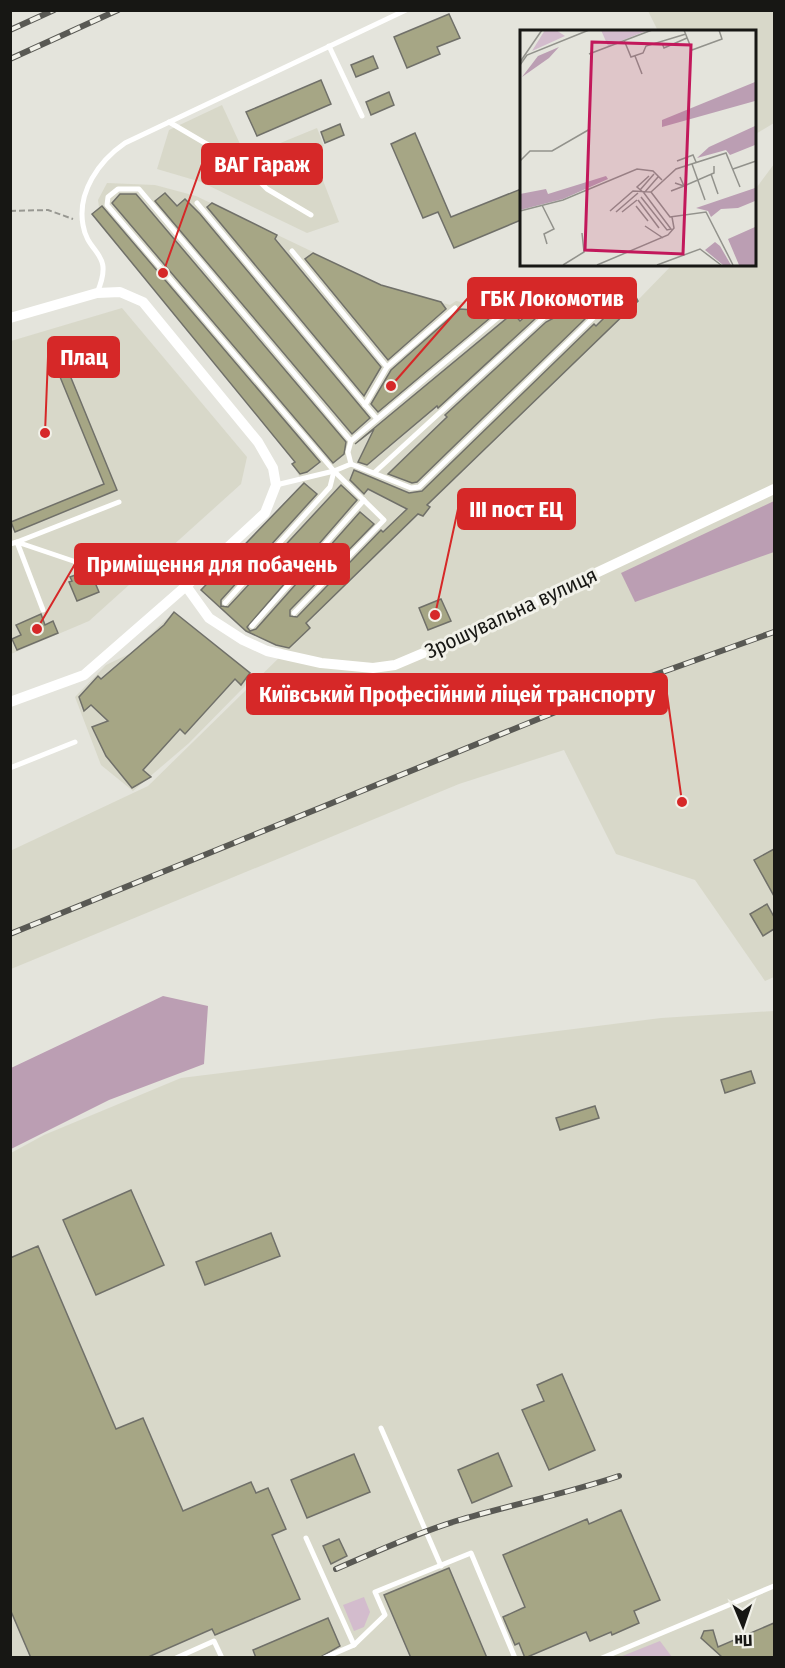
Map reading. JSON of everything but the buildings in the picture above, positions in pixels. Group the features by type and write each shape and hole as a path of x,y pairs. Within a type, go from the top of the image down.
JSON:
{"street":[{"path":"10,318 97,293 120,292 143,302 258,442 273,468 276,485 265,513 84,675 10,702"},
{"name":"Зрошувальна вулиця","path":"186,586 209,618 243,640 267,651 321,663 373,668 395,665 474,631 774,489"}],"lane":[{"path":"97,293 105,275 100,256 83,226 83,201 91,181 107,156 125,143 406,10"},
{"path":"329,46 362,116"},
{"path":"169,122 244,166 267,189 311,215"},
{"path":"294,613 384,520 334,471 107,205 108,197 118,189 139,189 351,441"},
{"path":"197,203 377,419"},
{"path":"292,251 387,368"},
{"path":"365,405 387,368 454,308"},
{"path":"375,472 551,312"},
{"path":"351,464 348,452 351,441 501,315"},
{"path":"276,485 334,471 351,464 411,488 419,487 593,318"},
{"path":"225,603 330,487 334,471"},
{"path":"252,626 364,500"},
{"path":"14,543 118,502"},
{"path":"14,543 88,566"},
{"path":"14,543 43,610"},
{"path":"10,768 75,742"},
{"path":"381,1428 441,1566"},
{"path":"306,1538 354,1645"},
{"path":"324,1658 354,1645 385,1615 375,1592 471,1553 515,1658"},
{"path":"602,1658 774,1587"},
{"path":"176,1658 214,1641 222,1658"}],"path":[{"path":"10,211 48,210 65,214 83,226"}],"shaded area":[{"path":"648,11 774,11 774,123 755,134 755,30 658,30"},
{"path":"222,105 246,157 317,128 324,146 312,152 339,222 307,233 201,182 157,169 169,130"},
{"path":"774,164 774,977 765,981 695,880 616,854 564,750 459,784 11,969 10,851 148,786 286,651 243,628 201,590 303,483 292,464 295,461 92,214 99,207 98,200 107,183 155,185 196,196 382,285 450,305 456,301 500,309 539,308 602,300 633,291 638,300 671,266 755,266 755,190"},
{"path":"122,308 247,457 241,484 89,621 11,654 11,341"},
{"path":"774,501 774,552 635,602 621,573"},
{"path":"174,612 250,673 245,686 189,743 133,791 101,765 75,697 106,665 131,653"},
{"path":"163,996 208,1006 204,1064 109,1100 11,1149 11,1068"},
{"path":"774,1011 774,1657 11,1658 11,1153 44,1135 181,1078 661,1018"},
{"path":"364,1597 370,1612 364,1627 354,1631 343,1605"},
{"path":"660,1641 672,1657 620,1657"}],"railway":[{"path":"10,30 54,10"},
{"path":"10,59 118,10"},
{"path":"10,934 590,698 774,632"},
{"path":"336,1569 440,1526 619,1476"}],"place":[{"name":"ВАГ Гараж","path":"163,273"},
{"name":"ГБК Локомотив","path":"391,386"},
{"name":"Плац","path":"45,433"},
{"name":"III пост ЕЦ","path":"435,615"},
{"name":"Приміщення для побачень","path":"37,629"},
{"name":"Київський Професійний ліцей транспорту","path":"682,802"}]}
